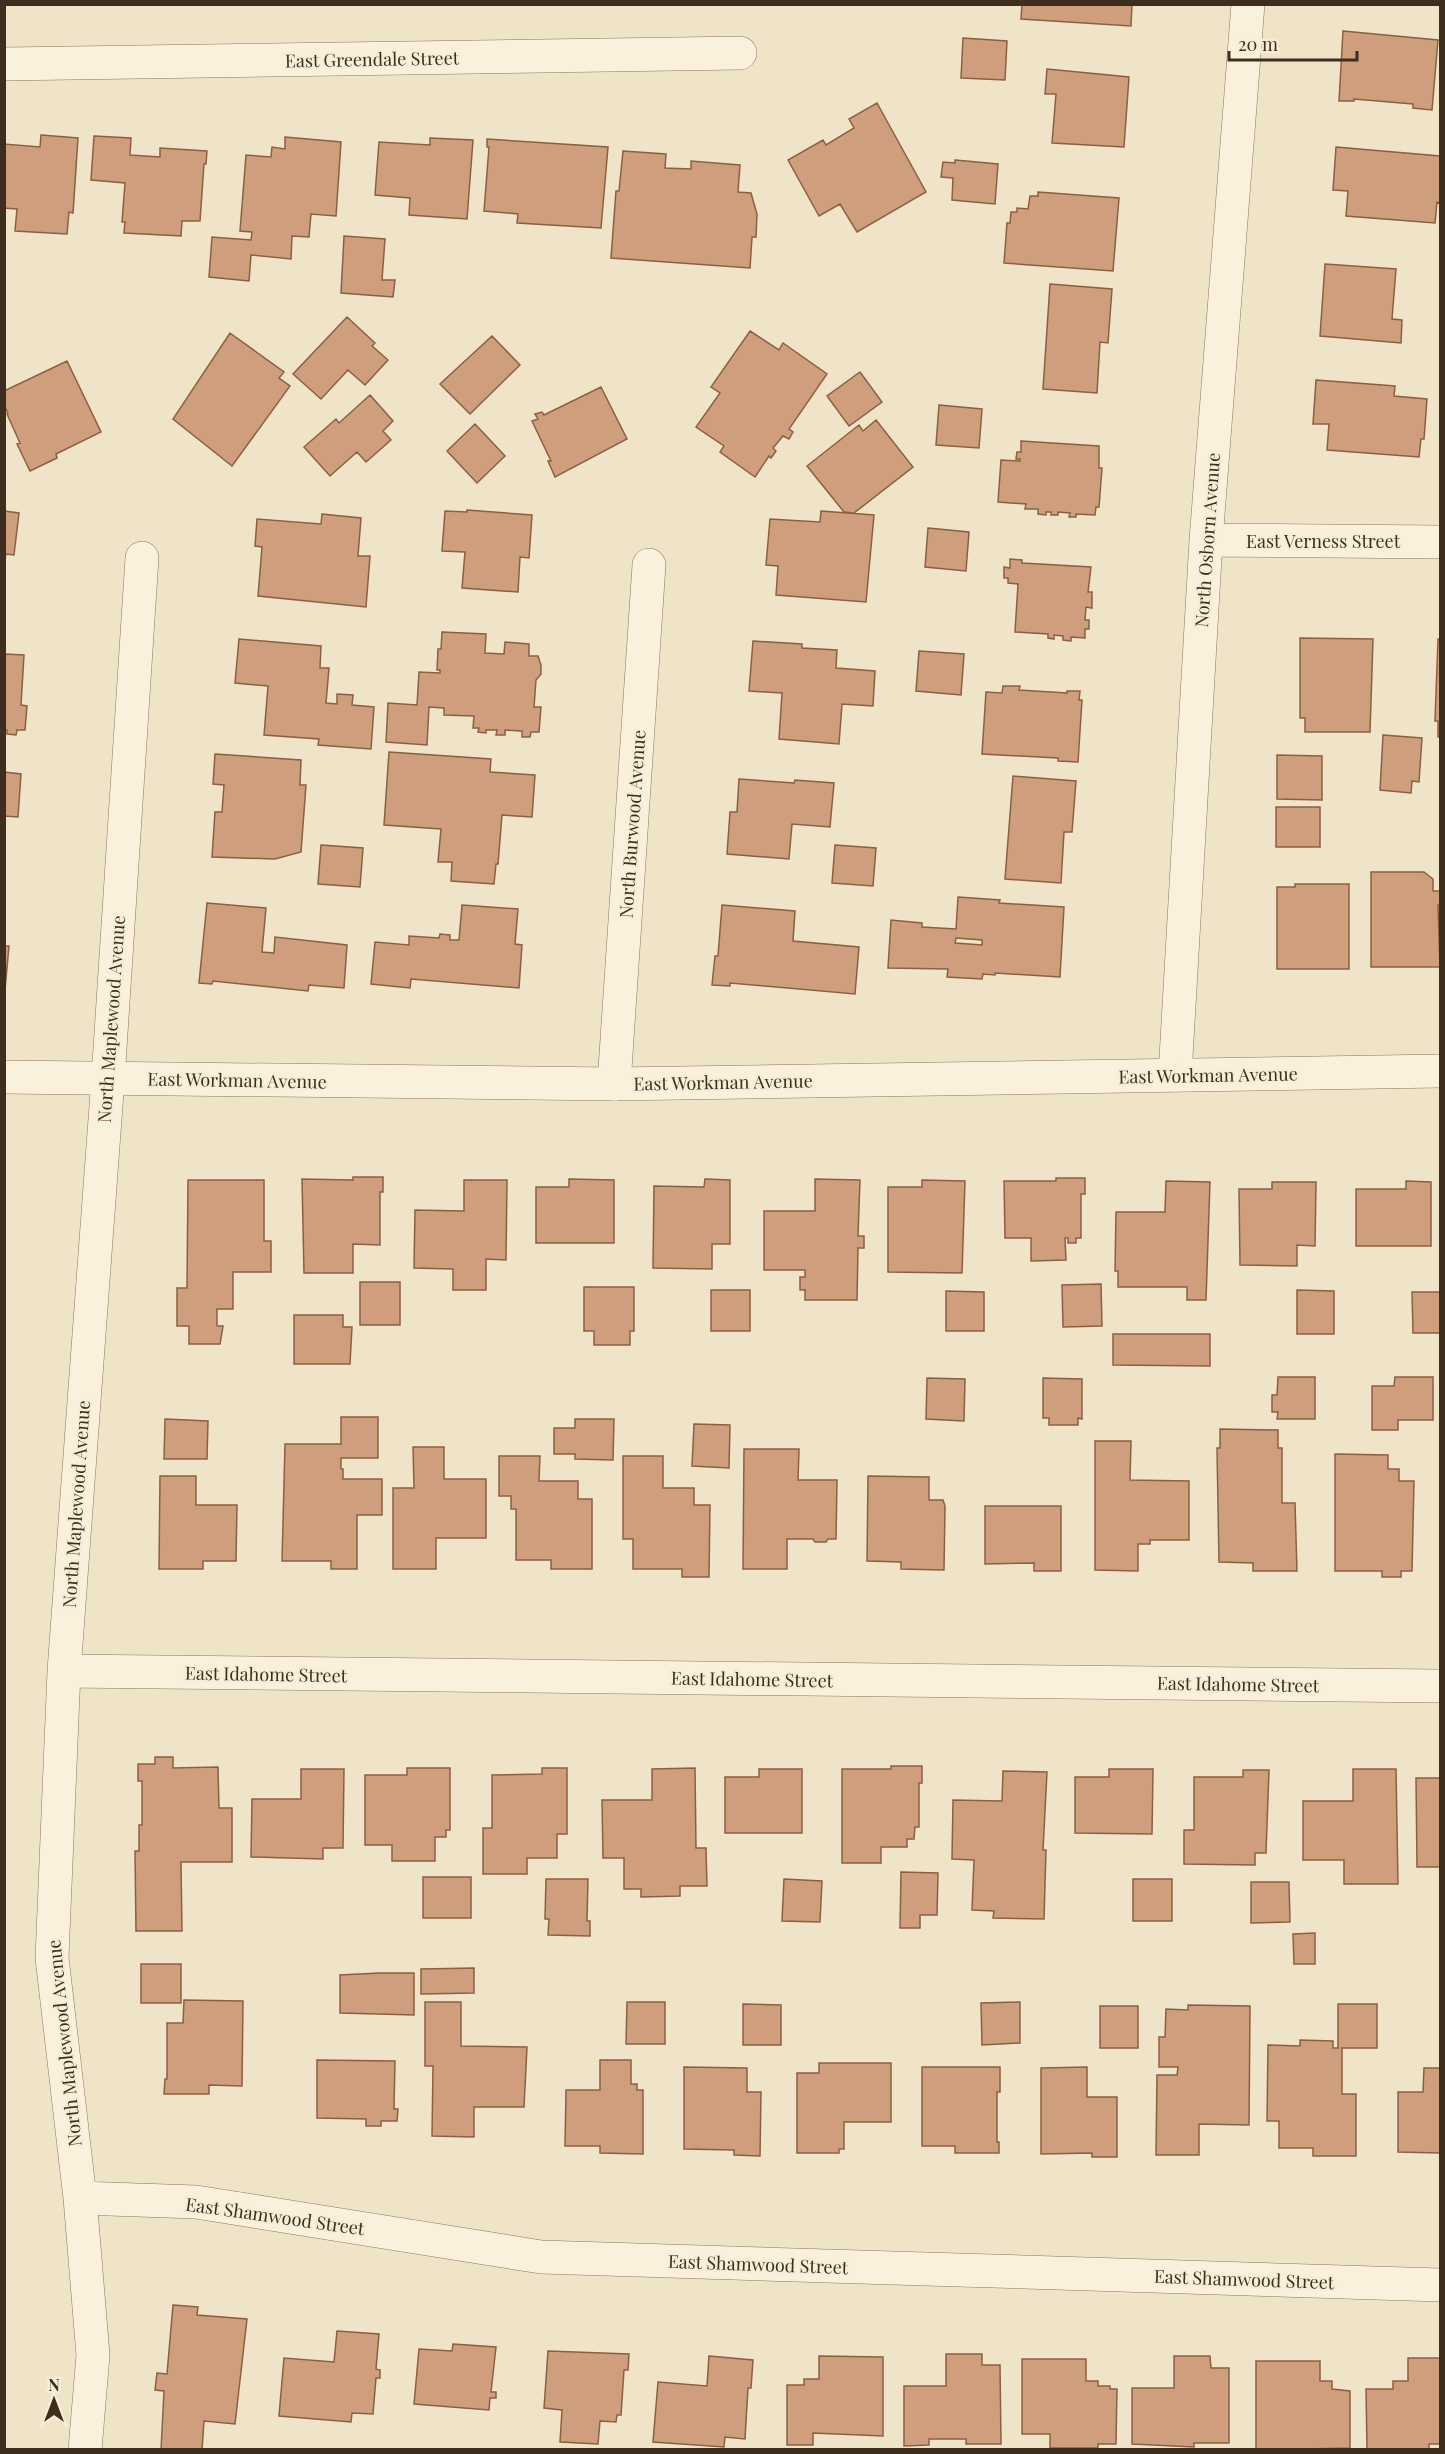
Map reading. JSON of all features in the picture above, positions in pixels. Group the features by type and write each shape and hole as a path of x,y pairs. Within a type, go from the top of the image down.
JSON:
{"street":[{"name":"North Osborn Avenue","path":"1175,1075 1206,540 1248,4"},
{"name":"East Greendale Street","path":"4,64 740,53"},
{"name":"East Verness Street","path":"1206,540 1440,542"},
{"name":"North Maplewood Avenue","path":"85,2450 93,2355 80,2198 52,1958 64,1671 108,1079 142,558"},
{"name":"North Burwood Avenue","path":"614,1084 649,565"},
{"name":"East Workman Avenue","path":"4,1077 614,1084 1440,1071"},
{"name":"East Idahome Street","path":"64,1671 1440,1686"},
{"name":"East Shamwood Street","path":"80,2198 196,2202 541,2257 1440,2285"}],"building":[{"path":"1022,4 1132,4 1131,26 1021,19"},
{"path":"1343,31 1438,40 1432,110 1413,108 1413,104 1354,99 1354,101 1339,101"},
{"path":"963,38 1007,41 1005,80 961,78"},
{"path":"1047,69 1129,77 1124,147 1052,143 1056,94 1045,94"},
{"path":"877,103 926,192 857,232 840,204 819,216 788,160 823,140 826,145 854,128 849,119"},
{"path":"41,135 78,138 73,213 69,212 67,234 15,231 17,209 4,208 4,144 40,147"},
{"path":"94,136 131,138 130,155 160,157 160,148 207,151 200,221 182,221 181,236 124,233 125,222 122,222 125,183 91,180"},
{"path":"285,137 341,142 336,216 311,214 309,237 292,236 291,259 251,255 249,281 209,277 212,237 251,240 252,232 240,231 246,155 271,157 272,147 285,149"},
{"path":"430,138 473,140 467,219 409,215 410,198 375,195 379,142 430,145"},
{"path":"487,139 608,147 601,228 517,223 518,214 484,211 489,147 487,147"},
{"path":"1336,147 1440,156 1440,203 1437,202 1435,223 1346,216 1348,191 1333,190"},
{"path":"623,151 666,154 665,168 691,169 691,161 740,165 738,192 751,193 757,214 756,237 752,237 750,268 611,258 616,191 619,191"},
{"path":"955,160 998,164 995,204 952,200 953,178 941,177 943,162 955,163"},
{"path":"1038,192 1119,198 1113,271 1004,263 1007,223 1010,223 1011,212 1017,212 1017,208 1028,209 1030,196 1038,196"},
{"path":"344,236 385,239 382,280 395,280 393,297 341,293"},
{"path":"1325,264 1396,269 1392,319 1402,320 1401,343 1320,336"},
{"path":"1050,284 1112,289 1108,343 1100,342 1097,393 1043,389"},
{"path":"347,317 375,343 372,346 388,360 365,385 348,370 321,399 293,374"},
{"path":"750,331 779,350 783,343 827,374 789,429 793,432 789,439 783,436 773,448 776,451 771,458 769,456 755,477 720,452 724,446 696,427 720,393 711,387"},
{"path":"230,333 284,372 279,378 290,386 232,466 173,419"},
{"path":"492,336 520,365 470,414 440,384"},
{"path":"67,361 101,432 56,454 57,458 30,471 17,444 20,443 4,405 4,391"},
{"path":"860,372 882,402 849,426 827,396"},
{"path":"1316,380 1395,386 1394,396 1427,399 1424,439 1421,439 1419,457 1327,450 1329,424 1313,424"},
{"path":"601,387 627,439 555,477 548,461 551,461 532,421 538,419 535,414 542,412 544,415"},
{"path":"370,395 393,421 383,431 391,440 366,462 357,452 330,476 304,447 336,419 339,423"},
{"path":"939,405 982,409 979,448 936,445"},
{"path":"876,420 913,467 854,513 844,512 807,466 859,425 863,431"},
{"path":"475,424 505,456 477,483 447,451"},
{"path":"1021,441 1099,446 1099,468 1102,468 1099,507 1096,507 1095,515 1076,514 1076,517 1069,517 1070,513 1038,514 1038,509 1025,509 1026,504 998,502 1001,460 1020,461 1016,459 1017,452 1021,452"},
{"path":"467,510 532,515 529,558 520,557 518,592 462,588 465,552 442,551 445,511 467,512"},
{"path":"4,511 19,513 14,555 6,554 4,567"},
{"path":"821,511 874,515 866,602 776,595 778,566 766,565 770,519 820,522"},
{"path":"322,514 361,518 358,556 370,556 366,607 258,596 262,547 255,546 257,519 321,524"},
{"path":"928,528 969,532 966,571 925,567"},
{"path":"1010,559 1022,560 1022,563 1091,567 1088,592 1092,592 1092,608 1086,607 1085,620 1089,620 1089,629 1085,629 1085,638 1071,637 1071,641 1063,640 1063,636 1054,635 1054,639 1048,638 1048,634 1015,632 1018,584 1008,583 1008,578 1004,578 1004,567 1010,568"},
{"path":"442,632 486,634 485,653 504,654 505,642 529,644 529,656 538,656 541,665 541,674 536,680 534,707 541,707 539,732 531,732 530,737 522,737 522,731 505,730 505,735 496,735 497,730 486,730 486,733 478,732 479,728 473,728 474,716 444,715 444,708 429,707 427,745 386,742 388,703 417,705 419,672 440,673 440,670 437,670 438,649 441,649"},
{"path":"1300,638 1373,639 1370,732 1305,732 1305,718 1300,718"},
{"path":"239,639 321,646 320,668 329,668 326,703 337,704 337,694 353,695 352,705 374,707 371,749 318,745 319,739 264,735 268,686 235,683"},
{"path":"1438,639 1440,639 1440,737 1438,737 1438,721 1435,721"},
{"path":"753,641 802,644 802,648 837,650 836,668 875,671 873,706 842,704 839,744 779,739 782,693 749,691"},
{"path":"919,651 964,654 961,695 916,691"},
{"path":"4,654 24,655 21,705 27,706 25,730 17,730 16,735 7,734 7,730 4,729"},
{"path":"1003,686 1020,686 1019,690 1067,693 1067,691 1080,691 1079,700 1082,700 1078,762 1058,761 1058,758 982,754 986,692 1002,693"},
{"path":"1383,735 1422,738 1419,782 1412,781 1411,793 1380,790"},
{"path":"389,752 491,759 490,772 535,775 532,817 502,815 494,884 451,881 452,862 438,862 441,829 384,825"},
{"path":"215,754 301,760 300,785 306,785 301,852 275,859 212,857 215,812 222,812 224,785 213,784"},
{"path":"1277,755 1322,756 1322,800 1277,799"},
{"path":"4,772 21,774 18,817 4,816"},
{"path":"1013,776 1076,781 1072,832 1064,832 1061,883 1005,879"},
{"path":"739,779 834,783 830,827 792,824 789,859 727,854 730,812 737,812"},
{"path":"1276,807 1320,807 1320,847 1276,847"},
{"path":"321,845 363,848 360,887 318,884"},
{"path":"835,845 876,848 873,886 832,883"},
{"path":"1371,872 1424,872 1433,879 1433,891 1440,891 1440,905 1438,905 1440,967 1371,967"},
{"path":"1295,884 1349,884 1349,969 1277,969 1277,887 1295,887"},
{"path":"958,897 1000,900 999,903 1064,907 1060,977 995,973 995,975 983,974 982,979 947,977 948,969 888,968 891,920 922,923 922,927 956,929","holes":["956,938 982,940 982,945 955,943"]},
{"path":"207,903 266,908 262,952 274,953 275,937 347,945 344,988 309,985 308,991 213,981 212,984 199,983"},
{"path":"462,905 518,909 515,944 522,945 519,988 411,979 410,988 371,984 375,942 409,945 409,936 439,938 440,934 450,935 450,940 459,940"},
{"path":"722,905 795,911 793,941 859,947 855,994 730,983 730,986 712,985 715,956 718,956"},
{"path":"4,946 9,946 5,990 4,990"},
{"path":"353,1177 383,1177 383,1192 380,1192 380,1245 353,1244 353,1273 304,1273 302,1179 353,1180"},
{"path":"1056,1178 1085,1178 1085,1194 1081,1194 1081,1238 1076,1238 1076,1243 1068,1243 1068,1238 1065,1238 1066,1260 1031,1261 1031,1238 1005,1238 1004,1181 1056,1181"},
{"path":"569,1179 614,1180 614,1243 536,1243 536,1187 569,1187"},
{"path":"705,1179 730,1180 730,1244 712,1244 712,1269 653,1268 654,1186 704,1187"},
{"path":"815,1179 860,1180 858,1236 864,1236 864,1248 858,1248 857,1300 805,1300 805,1290 800,1290 800,1277 805,1277 805,1270 764,1270 764,1211 815,1211"},
{"path":"188,1180 264,1180 264,1241 271,1241 271,1272 233,1272 233,1309 217,1309 217,1326 223,1326 220,1344 189,1344 189,1326 177,1326 177,1288 187,1288"},
{"path":"464,1180 507,1180 506,1260 486,1259 486,1290 453,1290 453,1269 414,1268 415,1210 464,1211"},
{"path":"922,1180 965,1181 962,1273 888,1272 888,1187 922,1187"},
{"path":"1166,1181 1210,1182 1206,1300 1187,1300 1187,1287 1118,1287 1118,1271 1115,1271 1116,1212 1165,1212"},
{"path":"1406,1181 1431,1182 1431,1246 1356,1246 1356,1189 1406,1189"},
{"path":"1272,1182 1316,1182 1315,1246 1297,1245 1297,1266 1240,1265 1239,1189 1272,1189"},
{"path":"360,1282 400,1282 400,1325 360,1325"},
{"path":"1101,1284 1102,1326 1063,1327 1062,1285"},
{"path":"584,1287 634,1287 634,1331 630,1331 630,1345 594,1345 594,1331 584,1331"},
{"path":"711,1290 750,1290 750,1331 711,1331"},
{"path":"1297,1290 1334,1291 1334,1334 1297,1334"},
{"path":"946,1291 984,1292 984,1331 946,1331"},
{"path":"1412,1292 1440,1292 1440,1333 1413,1333"},
{"path":"294,1315 343,1315 343,1327 352,1327 350,1364 294,1364"},
{"path":"1113,1334 1210,1334 1210,1366 1113,1365"},
{"path":"1278,1377 1315,1377 1315,1419 1277,1419 1278,1412 1272,1412 1272,1395 1277,1395"},
{"path":"1395,1377 1433,1377 1433,1420 1398,1420 1398,1430 1372,1430 1372,1386 1394,1386"},
{"path":"927,1378 965,1379 964,1421 926,1419"},
{"path":"1043,1378 1082,1379 1082,1419 1078,1418 1078,1425 1049,1425 1049,1418 1043,1418"},
{"path":"341,1417 378,1417 378,1458 341,1458 341,1469 343,1469 343,1479 382,1479 382,1515 357,1515 357,1569 331,1569 331,1561 282,1561 285,1444 341,1444"},
{"path":"165,1419 208,1421 207,1459 164,1459"},
{"path":"575,1419 614,1419 613,1460 575,1459 575,1454 554,1454 554,1428 575,1428"},
{"path":"694,1424 730,1425 729,1468 692,1466"},
{"path":"1220,1429 1278,1430 1278,1448 1282,1448 1282,1503 1295,1503 1297,1571 1253,1571 1253,1563 1219,1562 1217,1448 1220,1448"},
{"path":"1095,1441 1131,1441 1130,1480 1189,1481 1189,1540 1150,1540 1150,1544 1138,1544 1138,1571 1095,1570"},
{"path":"413,1447 444,1447 444,1479 486,1479 486,1538 436,1538 436,1569 393,1569 393,1488 414,1488"},
{"path":"744,1449 799,1449 798,1480 837,1480 836,1539 815,1542 813,1539 787,1539 787,1569 743,1569"},
{"path":"1335,1454 1388,1455 1388,1469 1399,1469 1399,1481 1414,1481 1412,1571 1401,1571 1401,1577 1382,1577 1382,1571 1335,1571"},
{"path":"499,1456 540,1456 539,1481 578,1481 578,1499 592,1499 592,1569 551,1569 551,1560 516,1560 516,1509 511,1509 511,1496 499,1496"},
{"path":"623,1456 663,1456 663,1488 694,1488 694,1505 710,1505 709,1577 682,1577 682,1569 633,1569 633,1539 623,1539"},
{"path":"160,1476 196,1476 196,1505 237,1505 236,1561 203,1561 203,1569 159,1569"},
{"path":"868,1476 929,1477 929,1500 943,1500 945,1506 944,1570 901,1569 901,1562 867,1561"},
{"path":"985,1506 1061,1506 1061,1571 1034,1571 1034,1563 985,1564"},
{"path":"155,1757 173,1757 173,1768 218,1767 219,1808 232,1808 232,1862 181,1862 182,1931 136,1931 135,1851 139,1851 139,1825 142,1825 142,1781 138,1781 138,1764 155,1764"},
{"path":"891,1766 922,1766 922,1783 919,1783 919,1827 915,1827 914,1839 907,1839 907,1847 881,1847 881,1863 842,1863 842,1769 891,1769"},
{"path":"407,1768 450,1768 450,1830 446,1830 446,1837 435,1837 435,1861 392,1861 392,1845 365,1845 365,1775 407,1775"},
{"path":"542,1768 567,1768 567,1834 557,1834 557,1858 527,1858 527,1874 483,1874 483,1828 492,1828 492,1775 542,1774"},
{"path":"695,1768 696,1848 706,1848 707,1886 680,1886 680,1896 641,1897 641,1889 624,1889 624,1858 603,1858 602,1800 652,1800 652,1769"},
{"path":"301,1769 344,1769 343,1848 323,1848 323,1859 251,1857 252,1799 301,1799"},
{"path":"759,1769 802,1769 802,1833 725,1833 725,1777 759,1777"},
{"path":"1109,1769 1153,1769 1152,1834 1075,1833 1075,1777 1109,1777"},
{"path":"1353,1769 1396,1769 1398,1884 1344,1884 1344,1860 1303,1860 1303,1801 1353,1801"},
{"path":"1243,1770 1269,1770 1266,1853 1255,1853 1255,1865 1184,1864 1184,1830 1194,1830 1194,1777 1243,1777"},
{"path":"1003,1771 1047,1772 1043,1850 1046,1850 1044,1919 993,1918 994,1911 972,1910 974,1860 952,1859 953,1800 1002,1801"},
{"path":"1416,1778 1440,1778 1440,1867 1417,1867"},
{"path":"901,1872 938,1873 937,1915 920,1915 920,1928 900,1928"},
{"path":"423,1877 471,1877 471,1918 423,1918"},
{"path":"546,1879 588,1879 587,1921 590,1921 590,1936 548,1935 549,1919 545,1919"},
{"path":"784,1879 822,1881 820,1922 782,1921"},
{"path":"1133,1879 1172,1879 1172,1921 1133,1921"},
{"path":"1251,1882 1289,1882 1290,1922 1251,1923"},
{"path":"1315,1933 1315,1964 1294,1964 1293,1934"},
{"path":"141,1964 181,1964 181,2003 141,2003"},
{"path":"474,1968 474,1993 421,1994 421,1969"},
{"path":"414,1973 414,2015 340,2013 340,1975"},
{"path":"184,2000 243,2001 242,2086 209,2085 209,2094 164,2094 165,2079 167,2079 167,2023 183,2023"},
{"path":"425,2002 461,2002 461,2046 527,2047 524,2107 474,2107 474,2137 432,2136 433,2066 425,2066"},
{"path":"627,2002 665,2002 665,2044 626,2044"},
{"path":"1020,2002 1020,2043 982,2045 981,2003"},
{"path":"743,2004 781,2005 781,2045 743,2045"},
{"path":"1338,2004 1377,2004 1377,2048 1342,2048 1342,2094 1356,2094 1356,2156 1313,2156 1313,2148 1279,2148 1279,2121 1267,2121 1268,2045 1300,2046 1300,2040 1333,2041 1333,2048 1338,2048"},
{"path":"1188,2005 1250,2006 1249,2125 1199,2124 1199,2155 1156,2155 1157,2075 1177,2075 1178,2067 1159,2067 1159,2037 1165,2037 1166,2009 1188,2010"},
{"path":"1100,2006 1138,2006 1138,2048 1100,2048"},
{"path":"317,2060 395,2061 394,2109 398,2109 397,2121 381,2121 381,2126 366,2126 366,2119 317,2118"},
{"path":"600,2060 631,2060 631,2084 637,2084 637,2090 643,2090 643,2154 600,2153 600,2146 565,2146 566,2090 600,2090"},
{"path":"819,2063 891,2063 891,2122 844,2122 844,2149 839,2149 839,2153 797,2153 797,2073 819,2073"},
{"path":"684,2067 747,2068 747,2092 761,2092 760,2156 734,2155 734,2150 684,2149"},
{"path":"922,2067 1000,2067 1000,2092 997,2092 999,2153 955,2153 955,2146 922,2146"},
{"path":"1087,2067 1087,2097 1117,2097 1117,2157 1092,2157 1092,2153 1041,2154 1041,2068"},
{"path":"1424,2068 1440,2068 1440,2153 1398,2152 1398,2092 1423,2092"},
{"path":"173,2305 198,2307 197,2315 247,2319 235,2424 204,2421 202,2450 161,2450 164,2391 155,2390 157,2373 167,2374"},
{"path":"337,2331 379,2334 376,2369 380,2370 380,2378 376,2378 373,2414 352,2413 351,2422 279,2416 284,2358 334,2362"},
{"path":"453,2344 496,2347 491,2392 496,2392 496,2398 490,2398 489,2410 414,2404 419,2349 452,2351"},
{"path":"548,2351 629,2354 628,2370 624,2370 621,2415 617,2415 616,2422 600,2421 598,2444 560,2442 562,2410 544,2408"},
{"path":"946,2354 982,2354 982,2365 1000,2365 1001,2444 966,2444 966,2439 929,2439 929,2445 904,2446 904,2386 946,2386"},
{"path":"709,2356 753,2360 751,2388 748,2388 745,2439 725,2437 724,2447 653,2442 658,2382 707,2386"},
{"path":"819,2356 883,2357 883,2436 813,2433 813,2445 787,2445 787,2385 804,2385 804,2379 819,2379"},
{"path":"1174,2356 1210,2356 1211,2368 1229,2368 1229,2443 1194,2443 1194,2447 1132,2444 1132,2388 1174,2388"},
{"path":"1408,2358 1440,2358 1440,2444 1429,2444 1429,2450 1367,2450 1366,2389 1393,2389 1393,2381 1408,2381"},
{"path":"1022,2359 1086,2359 1086,2381 1098,2381 1098,2386 1110,2386 1110,2389 1117,2389 1116,2444 1098,2444 1098,2448 1050,2448 1050,2434 1022,2434"},
{"path":"1256,2361 1320,2361 1320,2381 1332,2381 1332,2389 1350,2391 1350,2448 1256,2450"}]}
